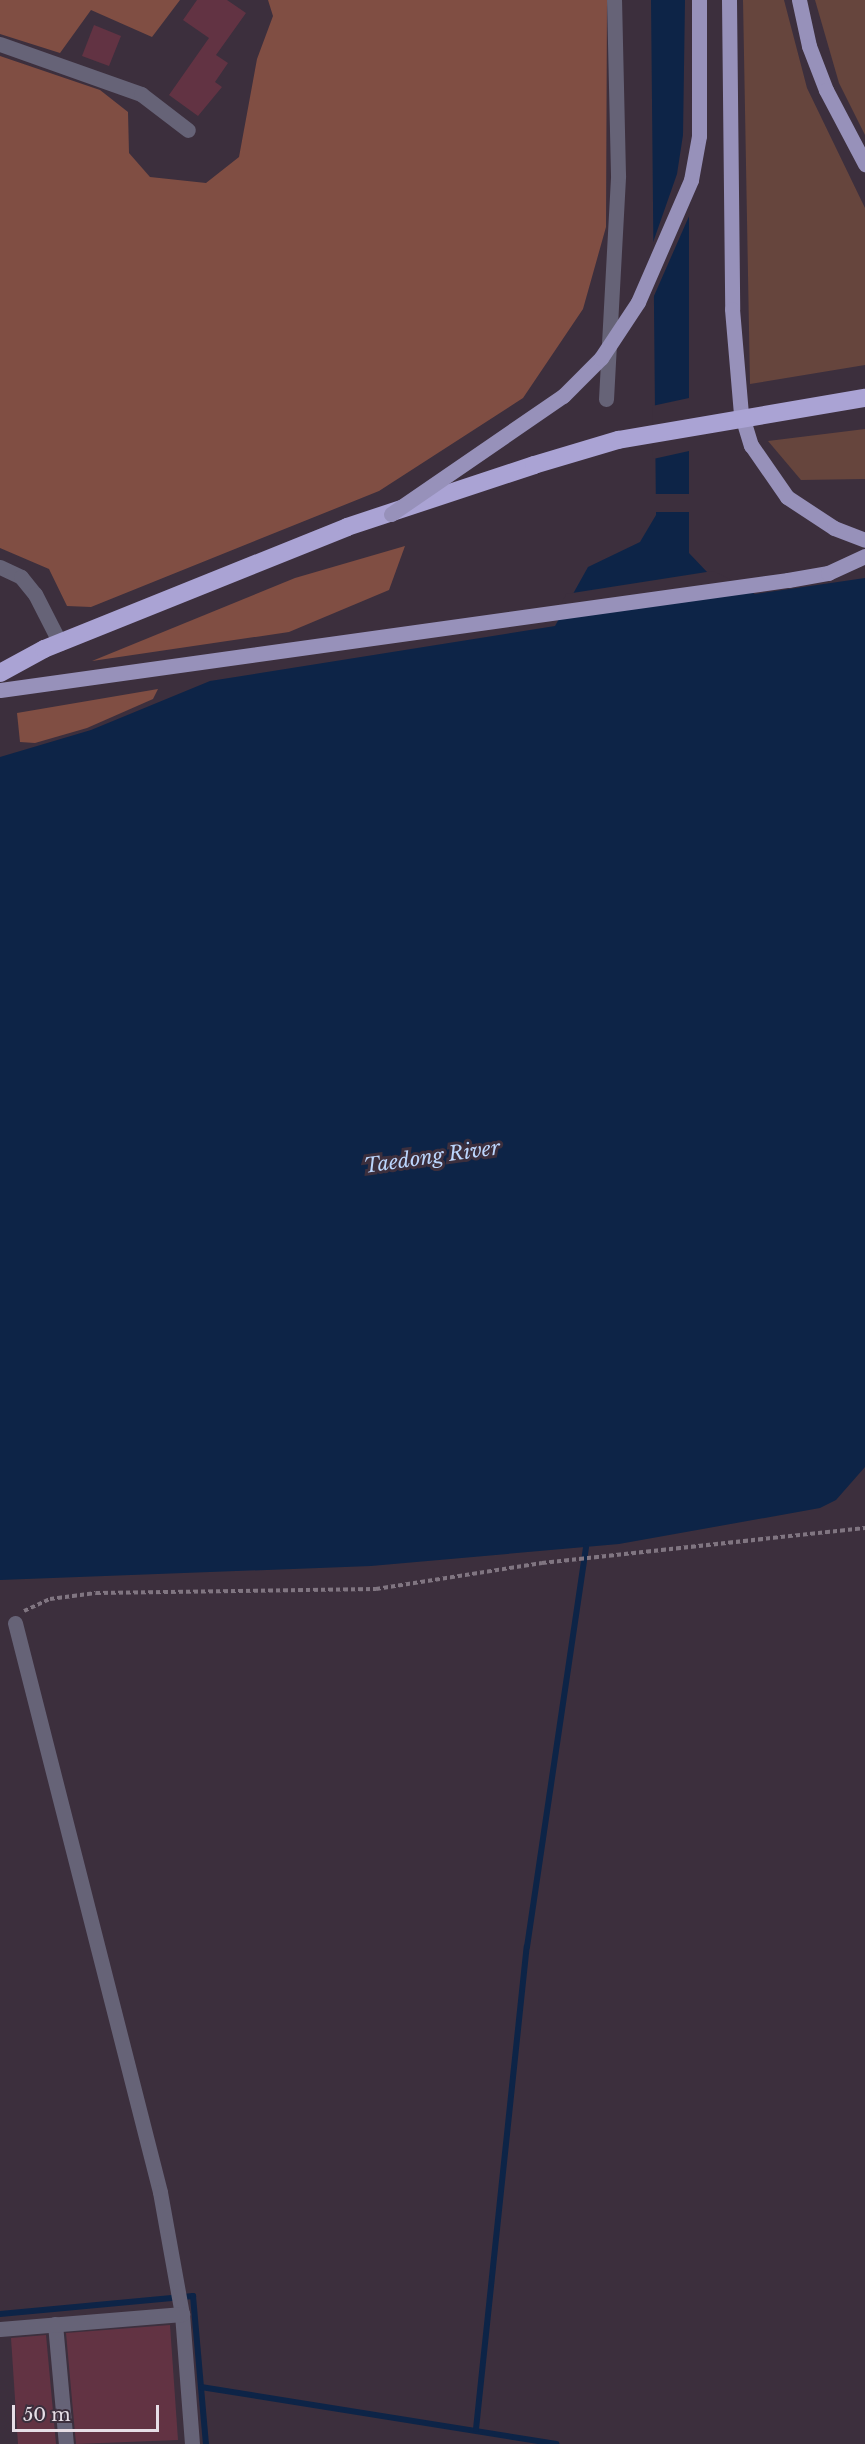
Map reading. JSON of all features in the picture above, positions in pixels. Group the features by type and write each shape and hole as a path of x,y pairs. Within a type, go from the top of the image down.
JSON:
{"highway":[{"path":"0,673 52,646 347,527 618,440 865,398"}],"main road":[{"path":"390,514 563,396 601,358 638,302 691,180 699,136 699,0"},
{"path":"729,0 732,309 741,413 751,445 787,497 834,528 865,540"},
{"path":"799,0 808,46 865,164"},
{"path":"0,690 788,580 828,573 865,556"}],"street":[{"path":"606,399 618,175 614,0"},
{"path":"0,44 141,94 188,130"},
{"path":"0,567 21,577 34,594 52,646"},
{"path":"15,1619 104,1960 160,2192 183,2314 192,2444"},
{"path":"0,2329 183,2314"},
{"path":"56,2324 66,2444"}],"path":[{"path":"15,1619 50,1599 96,1593 376,1589 542,1563 865,1528"}],"shaded area":[{"path":"0,0 180,0 152,37 91,10 60,53 0,34"},
{"path":"268,0 607,0 606,227 583,309 523,398 379,491 91,607 67,606 49,569 0,548 0,56 100,90 128,112 129,153 150,177 206,183 239,157 257,59 273,16"},
{"path":"743,0 784,0 807,88 865,208 865,365 750,384"},
{"path":"815,0 865,0 865,135 839,83"},
{"path":"865,429 865,479 801,480 768,441"},
{"path":"405,546 389,590 289,632 92,661 295,578"},
{"path":"158,689 153,699 87,728 35,743 20,742 17,713"}],"water":[{"name":"Taedong River","path":"651,0 689,0 689,553 707,572 755,594 865,578 865,1467 836,1500 820,1508 619,1544 371,1566 0,1580 0,757 91,730 210,681 555,626 588,567 640,542 656,515"}],"pier":[{"path":"685,0 692,0 690,214 650,305 650,251 677,174 683,135"},
{"path":"689,398 689,451 653,459 652,406"},
{"path":"653,494 689,494 689,512 653,512"},
{"path":"713,571 752,590 554,620 566,594"}],"building":[{"path":"197,0 227,0 246,13 216,55 228,63 215,82 222,87 198,116 169,95 209,38 183,20"},
{"path":"94,25 121,36 109,66 82,56"},
{"path":"170,2325 178,2440 76,2444 66,2333"},
{"path":"46,2335 56,2444 18,2444 11,2338"}],"waterway":[{"path":"476,2429 527,1947 586,1547"},
{"path":"0,2314 193,2296 206,2444"},
{"path":"201,2387 556,2444"}]}
